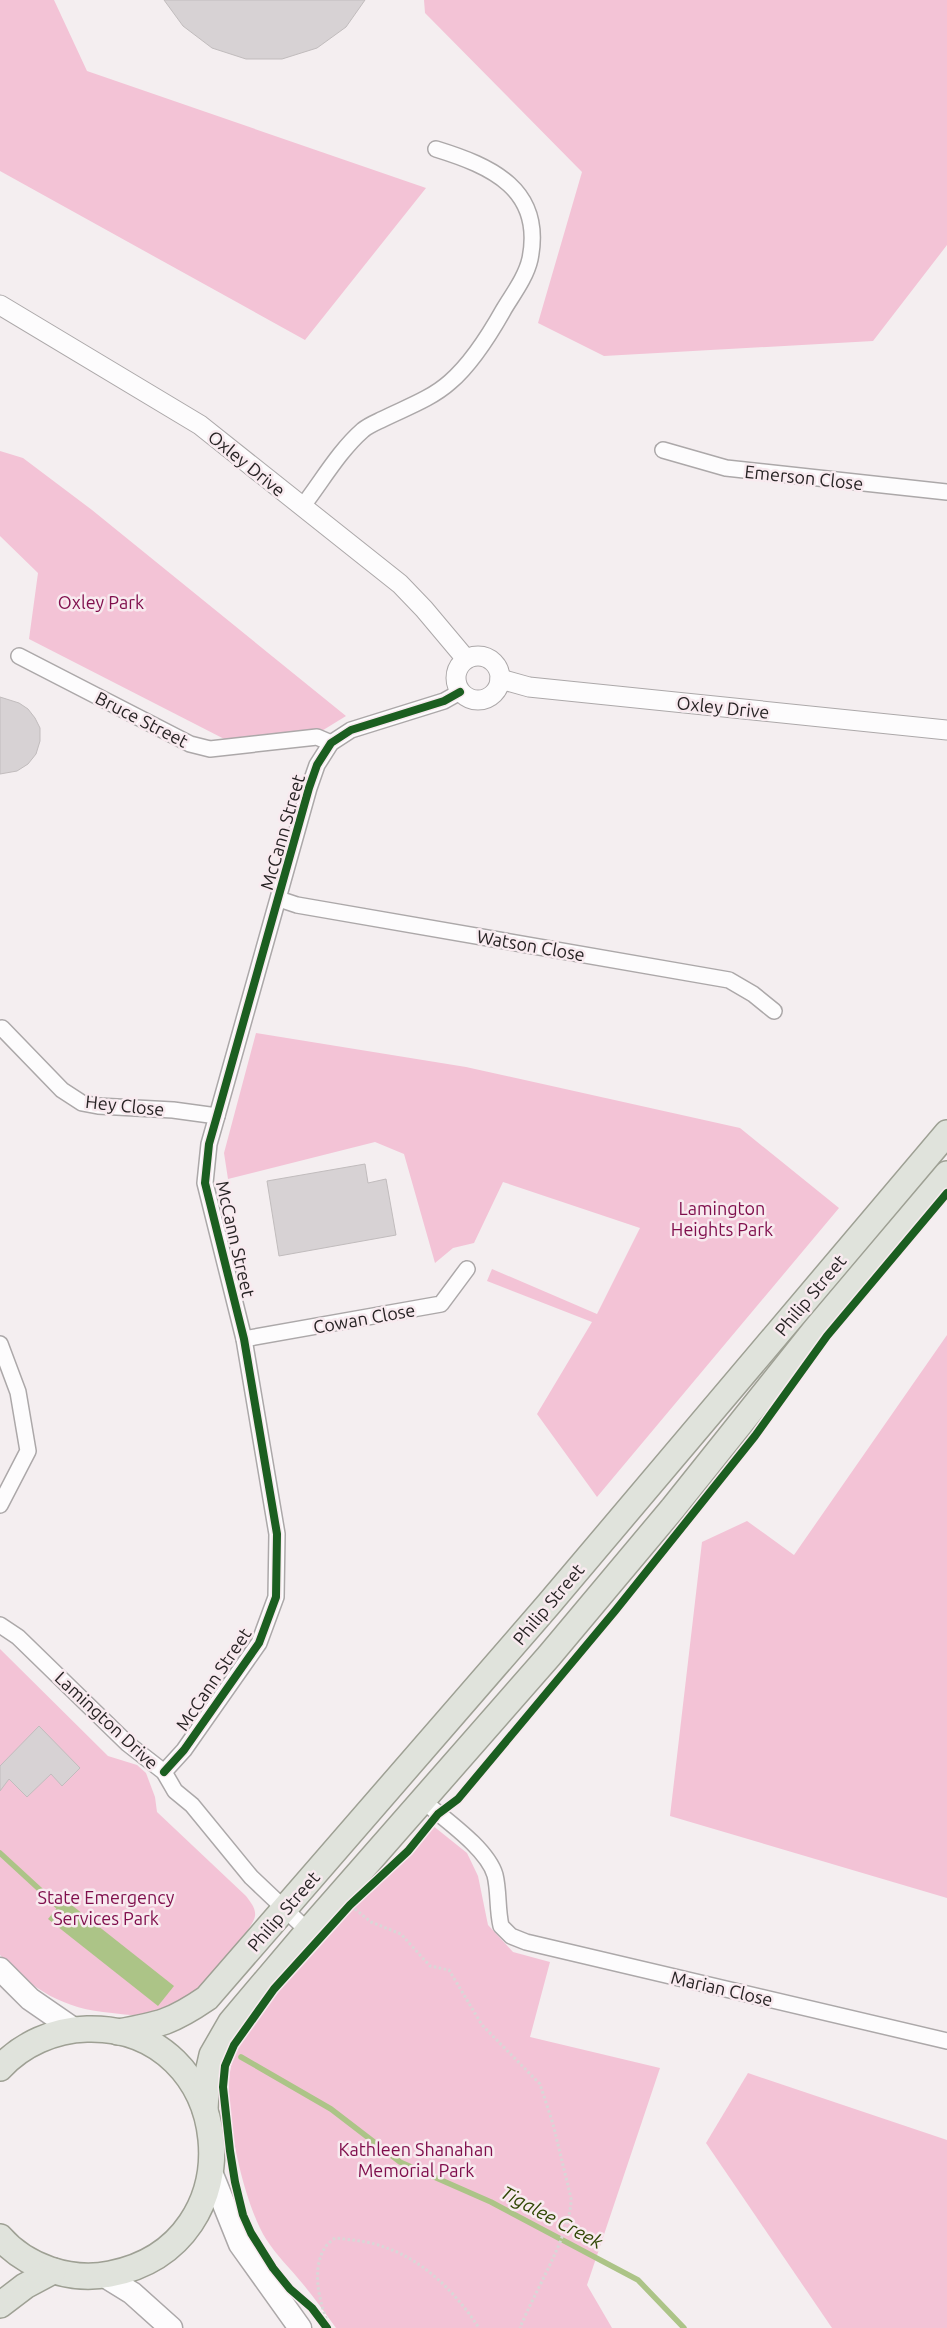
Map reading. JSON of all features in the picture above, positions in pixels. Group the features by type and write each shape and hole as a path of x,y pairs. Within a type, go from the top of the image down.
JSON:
{"main road":[{"name":"Philip Street","path":"118,2032 159,2025 181,2016 207,1998 548,1604 947,1133"},
{"name":"Philip Street","path":"205,2109 207,2077 212,2055 231,2022 308,1931 549,1656 642,1545 815,1330 947,1174"},
{"path":"0,1969 30,1998 75,2030"},
{"path":"0,2068 38,2040 75,2030 97,2029 118,2032 146,2043 171,2060 185,2074 205,2109 211,2129 213,2151 207,2192 198,2210 174,2242 141,2265 103,2276 78,2276 53,2271 28,2260 0,2237"},
{"path":"211,2172 240,2244 308,2321"},
{"path":"0,2305 25,2286 53,2271"},
{"path":"103,2276 132,2293 171,2328"}],"street":[{"path":"302,507 347,447 365,428 434,393 451,382 487,339 520,282 530,260 532,238 530,220 522,199 510,184 474,161 436,149"},
{"name":"Oxley Drive","path":"0,305 200,425 404,588 466,659"},
{"name":"Emerson Close","path":"663,450 726,468 947,492"},
{"name":"Bruce Street","path":"20,656 190,744 210,749 317,737 332,743"},
{"path":"473,656 489,658 495,664 500,679 494,693 481,700 473,700 460,692 456,683 456,674 459,665 466,659 473,656"},
{"name":"Oxley Drive","path":"500,679 529,687 947,730"},
{"name":"McCann Street","path":"164,1772 184,1750 258,1643 276,1597 277,1534 244,1339 205,1183 209,1144 317,765 332,743 351,730 444,701 460,692"},
{"name":"Watson Close","path":"279,899 317,909 728,980 753,994 774,1011"},
{"name":"Hey Close","path":"2,1028 62,1090 82,1103 173,1110 217,1116"},
{"name":"Cowan Close","path":"244,1339 441,1304 467,1269"},
{"path":"0,1344 18,1392 28,1451 0,1505"},
{"name":"Lamington Drive","path":"0,1625 18,1637 128,1744 164,1772 175,1791 192,1805 250,1877 308,1931"},
{"name":"Marian Close","path":"422,1800 473,1844 488,1860 495,1875 501,1926 512,1936 526,1942 947,2040"}],"path":[{"path":"358,1898 348,1908 371,1922 401,1934 430,1966 449,1970 482,2025 540,2084 571,2198 571,2210 565,2228 520,2328"},
{"path":"329,2328 324,2315 316,2272 324,2248 335,2238 386,2247 413,2260 443,2284 465,2306 479,2328"},
{"path":"308,2321 329,2328"}],"green space":[{"path":"0,0 54,0 87,71 426,188 305,340 0,171"},
{"path":"424,0 947,0 947,245 873,341 604,356 538,323 582,172 425,13"},
{"name":"Oxley Park","path":"0,451 23,458 92,510 346,716 320,732 236,745 29,639 38,573 0,536"},
{"name":"Lamington Heights Park","path":"256,1033 466,1067 740,1128 839,1208 597,1497 537,1414 592,1322 487,1281 492,1269 597,1314 640,1228 503,1182 474,1243 453,1248 435,1263 404,1154 375,1142 228,1179 224,1153"},
{"path":"947,1335 947,1898 670,1816 702,1542 747,1521 794,1555"},
{"name":"State Emergency Services Park","path":"0,1649 108,1756 137,1765 146,1773 155,1797 157,1812 246,1896 255,1910 255,1916 245,1934 199,1988 176,2007 149,2015 138,2015 94,2011 78,2007 50,1996 37,1988 0,1955"},
{"name":"Kathleen Shanahan Memorial Park","path":"432,1825 467,1853 478,1876 488,1925 513,1952 550,1962 530,2037 660,2068 587,2285 612,2328 336,2328 311,2294 270,2245 257,2222 249,2200 235,2147 229,2093 230,2071 240,2042 262,2010 362,1896"},
{"path":"748,2073 947,2140 947,2328 832,2328 706,2143"}],"shaded area":[{"path":"64,1899 174,1986 158,2006 48,1919"}],"building":[{"path":"164,0 365,0 346,27 317,48 282,59 246,59 212,48 183,26"},
{"path":"0,697 19,703 28,709 40,728 40,741 36,754 28,764 17,771 0,774"},
{"path":"365,1164 368,1183 386,1179 396,1235 279,1256 267,1181"},
{"path":"39,1726 80,1768 62,1786 51,1774 27,1797 9,1779 0,1791 0,1766"}],"waterway":[{"name":"Tigalee Creek","path":"0,1853 63,1911"},
{"name":"Tigalee Creek","path":"241,2057 331,2109 400,2162 491,2202 638,2280 684,2328"}],"cycle path":[{"path":"164,1772 184,1750 259,1643 276,1597 277,1534 244,1339 205,1183 209,1144 317,765 331,743 351,730 444,701 460,692"},
{"path":"327,2328 312,2308 290,2289 273,2268 251,2233 243,2215 230,2151 223,2087 225,2066 234,2045 274,1989 350,1905 408,1851 438,1814 458,1799 615,1611 755,1436 827,1336 947,1193"}]}
